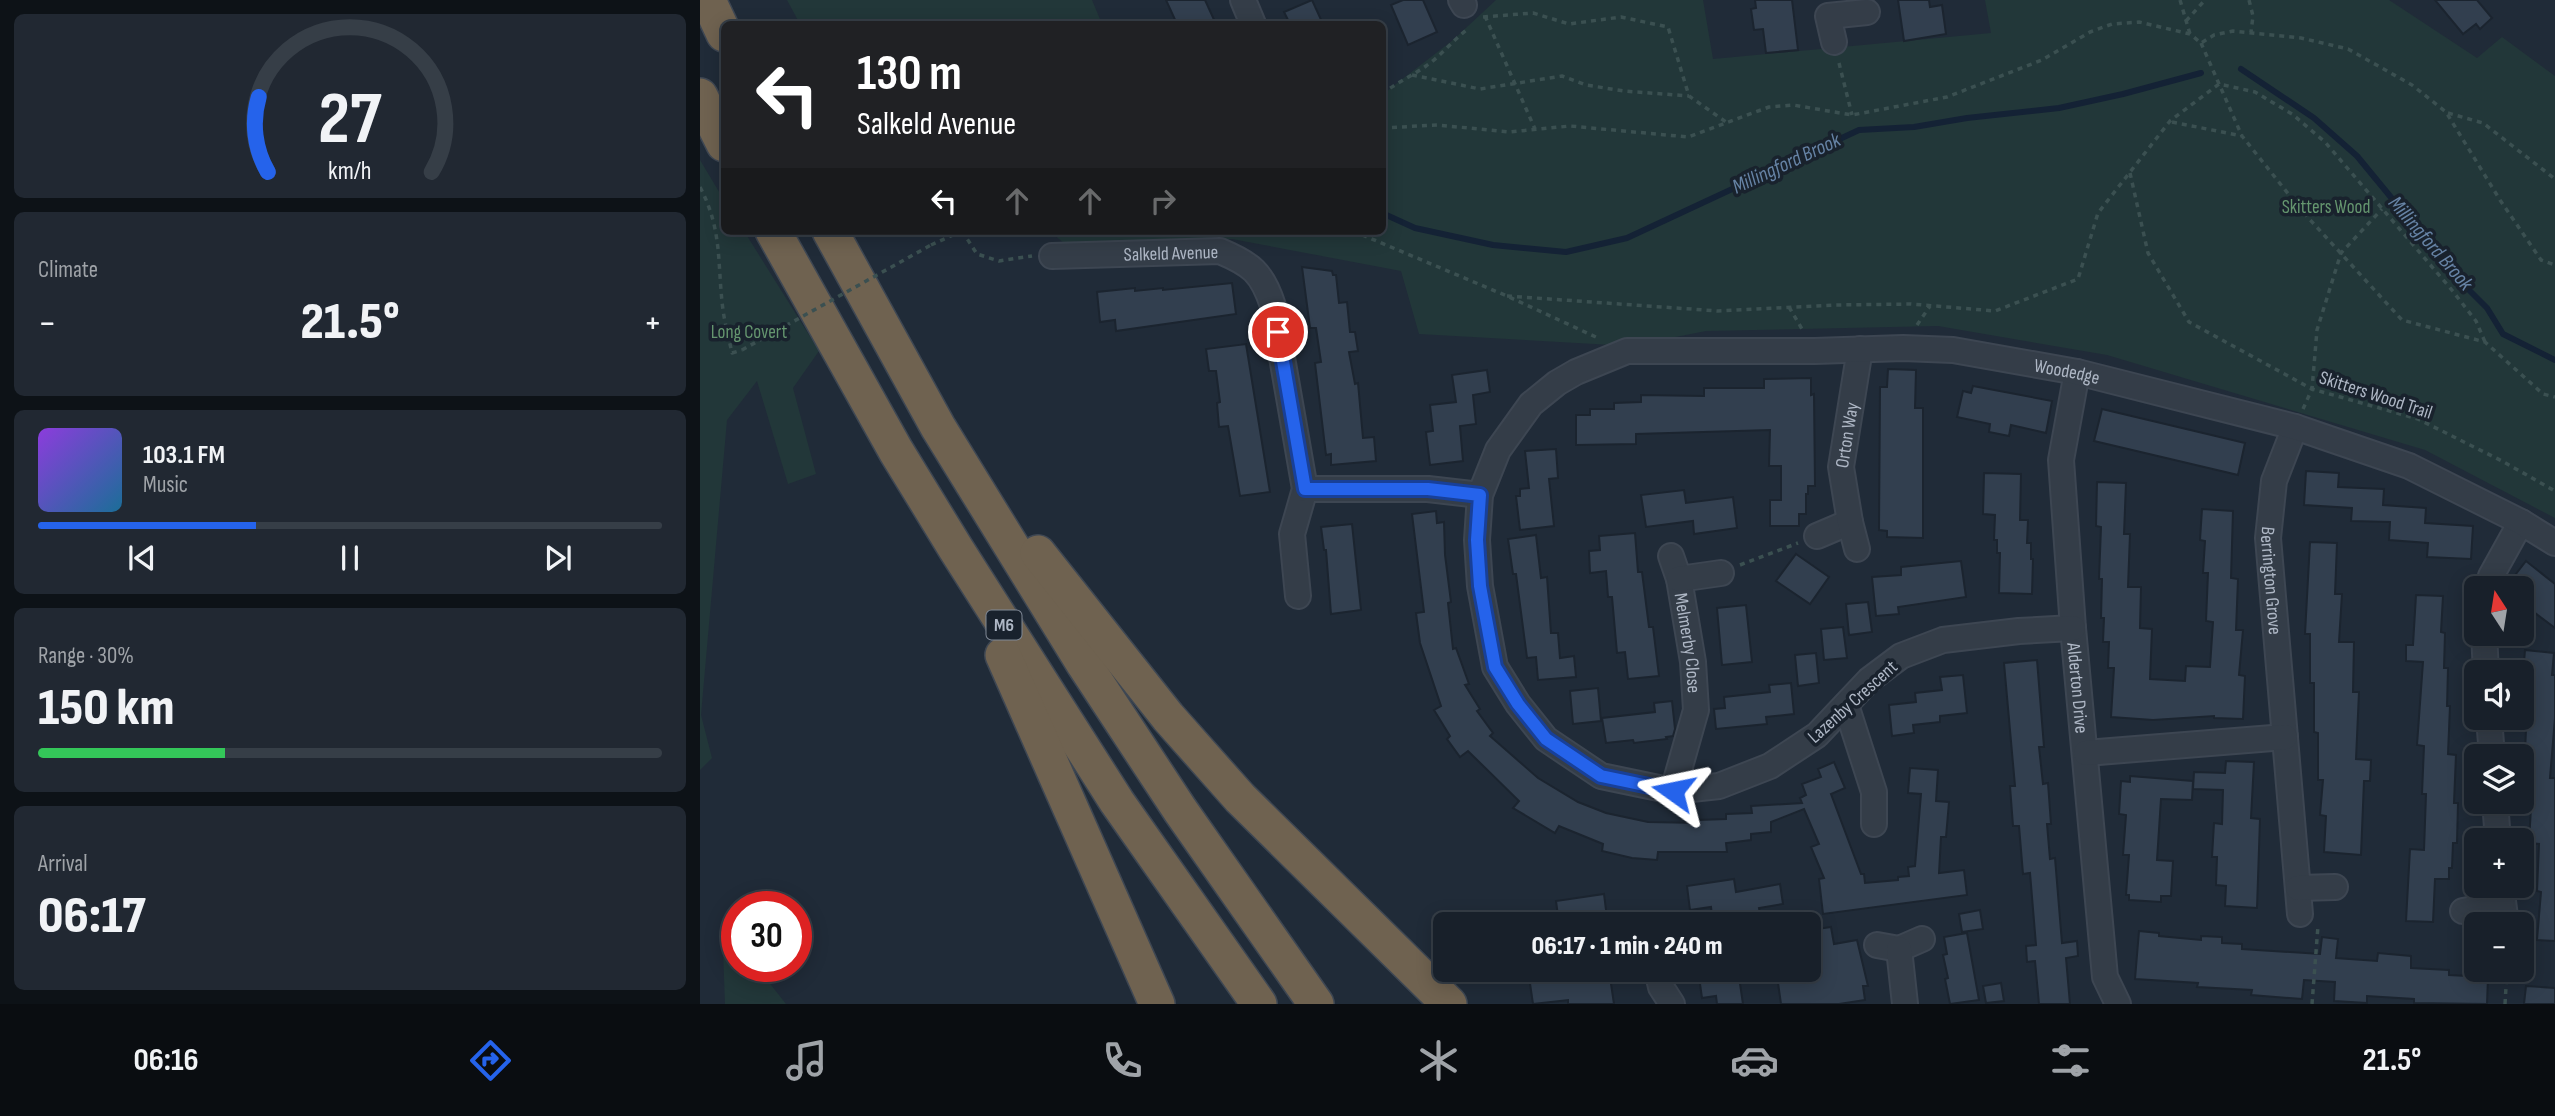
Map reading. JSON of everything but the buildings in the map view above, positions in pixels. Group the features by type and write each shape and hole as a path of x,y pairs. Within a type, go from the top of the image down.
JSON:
{"highway":[{"path":"708,0 721,28"},
{"path":"700,96 721,138"},
{"name":"M6","path":"775,235 896,452 956,549 1117,802 1259,1004"},
{"name":"M6","path":"832,235 938,427 1084,664 1180,810 1315,1004"},
{"name":"M6","path":"938,427 1168,717 1240,798 1449,1004"},
{"name":"M6","path":"956,549 1157,1004"}],"street":[{"path":"1242,0 1252,21"},
{"path":"1834,42 1827,8 1867,12"},
{"name":"Salkeld Avenue","path":"1063,263 1220,251 1245,261 1265,284 1273,306 1305,489 1292,534 1298,596"},
{"name":"Orton Way","path":"1857,549 1841,467 1860,349"},
{"name":"Woodedge","path":"1557,383 1576,372 1627,351 1953,350 2077,372 2295,427 2409,466 2521,522 2555,544"},
{"name":"Alderton Drive","path":"2077,372 2061,460 2073,628 2105,977 2118,1004"},
{"name":"Lazenby Crescent","path":"1557,383 1531,404 1498,450 1480,495 1477,540 1483,600 1495,667 1518,704 1546,739 1601,776 1673,791 1719,786 1770,766 1818,735 1869,680 1901,656 1943,640 2073,628"},
{"name":"Berrington Grove","path":"2295,427 2274,481 2268,538 2300,914"},
{"path":"1305,489 1428,489 1480,495"},
{"path":"1817,536 1850,522"},
{"path":"2491,576 2521,522"},
{"name":"Melmerby Close","path":"1673,791 1696,710 1693,662 1675,568 1721,573"},
{"path":"1846,705 1874,792 1874,824"},
{"path":"2086,753 2285,737"},
{"path":"2298,888 2335,887"},
{"path":"2463,911 2503,905"},
{"path":"1905,1004 1888,947 1922,939"},
{"path":"1660,982 1672,1004"}],"path":[{"path":"2180,0 2190,34"},
{"path":"2186,21 2205,0"},
{"path":"2249,0 2253,16 2251,33"},
{"path":"1386,91 1428,65 1453,40 1470,7"},
{"path":"1470,7 1515,83 1535,129"},
{"path":"1470,7 1533,13 1569,24 1621,17 1668,27 1689,96"},
{"path":"1386,128 1437,125 1510,132 1570,126 1688,137 1769,107 1793,105 1852,116 1947,97 2042,60 2090,32 2112,23 2139,22 2190,34 2201,43 2242,136 2302,211 2402,320 2485,342"},
{"path":"2201,43 2214,35 2233,31 2301,38 2348,49 2412,85 2446,112 2541,260 2555,265"},
{"path":"1834,42 1852,116"},
{"path":"1411,75 1480,89 1562,76 1587,85 1624,91 1689,96 1726,122"},
{"path":"1507,296 1718,311 1886,304 1995,311 2078,279 2098,213 2170,121 2219,84 2255,92 2292,114 2325,142 2416,246 2476,321 2485,342 2543,394 2555,397"},
{"path":"2446,112 2483,123 2555,179"},
{"path":"2170,121 2242,136"},
{"name":"Skitters Wood Trail","path":"2130,173 2148,253 2189,322 2312,389 2418,419 2555,491"},
{"path":"700,187 719,239 723,310 732,353 953,235"},
{"path":"2312,389 2317,330 2341,253 2382,209"},
{"path":"965,235 977,254 999,261 1034,256 1063,263"},
{"path":"1362,235 1507,296 1627,351"},
{"path":"1721,573 1817,536"},
{"path":"2300,914 2319,917 2312,1004"},
{"path":"2505,1004 2506,982"}],"green space":[{"path":"787,0 1092,0 1101,21 798,21"},
{"name":"Skitters Wood","path":"1496,0 1703,0 1713,59 1991,33 1985,0 2389,0 2477,58 2502,37 2555,76 2555,518 2425,450 2107,355 1938,326 1706,331 1630,346 1419,334 1401,271 1232,239 1066,245 1055,235 1386,235 1386,92 1453,40"},
{"name":"Long Covert","path":"700,160 721,195 721,235 746,235 819,351 793,388 816,474 788,484 757,381 727,420 701,715 712,758 700,770"},
{"path":"724,982 769,982 786,1004 725,1004"}],"waterway":[{"name":"Millingford Brook","path":"2241,69 2314,118 2357,156 2459,280 2487,308 2503,334 2555,360"},
{"name":"Millingford Brook","path":"1386,215 1415,228 1493,245 1566,252 1627,238 1859,130 1914,127 2059,108 2201,73"}],"route":[{"path":"1278,332 1305,489 1428,489 1480,495 1477,540 1480,586 1495,667 1518,704 1546,739 1601,776 1673,791"}]}
